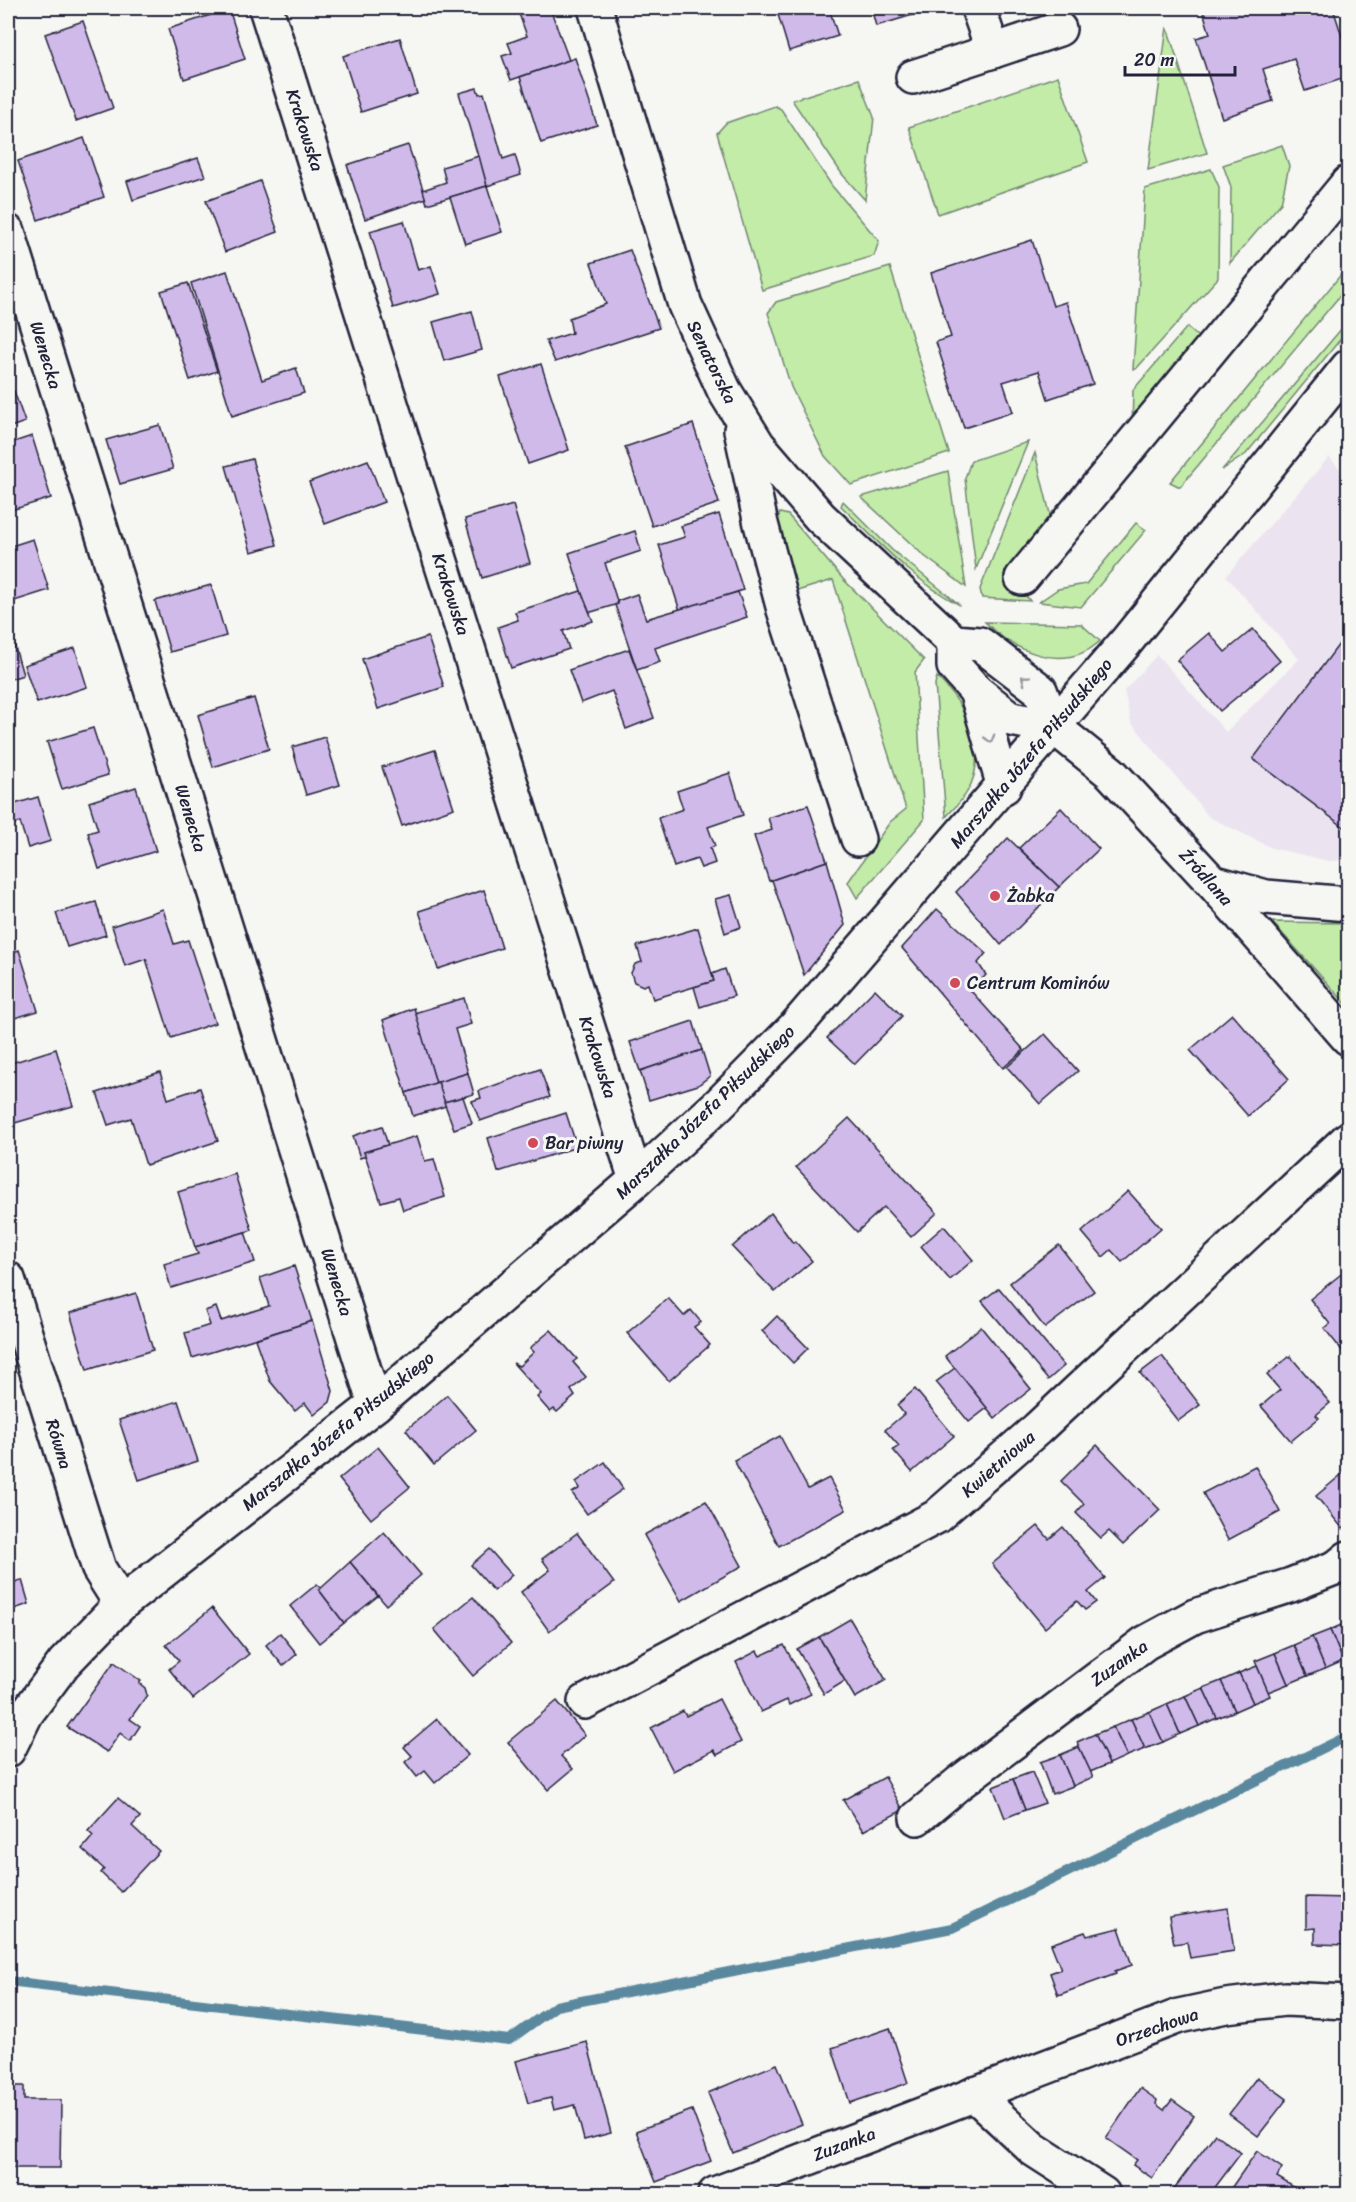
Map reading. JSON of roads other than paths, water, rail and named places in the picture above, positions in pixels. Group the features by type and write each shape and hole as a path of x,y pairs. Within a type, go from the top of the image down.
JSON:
{"street":[{"name":"Krakowska","path":"266,8 636,1180"},
{"name":"Senatorska","path":"595,8 685,304 697,335 738,413 758,445 819,517 954,642"},
{"path":"978,8 993,51"},
{"path":"913,77 1059,29"},
{"path":"1022,578 1348,183"},
{"name":"Wenecka","path":"8,232 375,1405"},
{"name":"Marszałka Józefa Piłsudskiego","path":"8,1750 26,1714 64,1663 121,1604 375,1405 636,1180 719,1104 795,1027 1004,787 1348,367"},
{"path":"738,413 761,524 784,610 858,839"},
{"path":"954,642 980,644 1040,690 1054,727 1011,719 976,691 954,666 954,642"},
{"path":"976,691 1004,787"},
{"name":"Źródlana","path":"1054,727 1111,773 1211,881 1348,1038"},
{"path":"1211,881 1266,897 1348,904"},
{"name":"Kwietniowa","path":"585,1702 936,1517 1037,1429 1348,1138"},
{"name":"Równa","path":"8,1279 99,1569 121,1604"},
{"name":"Zuzanka","path":"917,1818 959,1783 1145,1643 1195,1616 1291,1585 1337,1566 1348,1558"},
{"name":"Orzechowa","path":"974,2094 1179,2016 1226,2006 1285,1999 1348,2002"},
{"path":"974,2094 1033,2149 1103,2194"},
{"name":"Zuzanka","path":"714,2194 974,2094"}],"waterway":[{"path":"8,1981 509,2040 556,2006 952,1928 1348,1736"}],"place":[{"name":"Żabka","path":"995,896"},
{"name":"Centrum Kominów","path":"955,983"},
{"name":"Bar piwny","path":"533,1143"}]}
